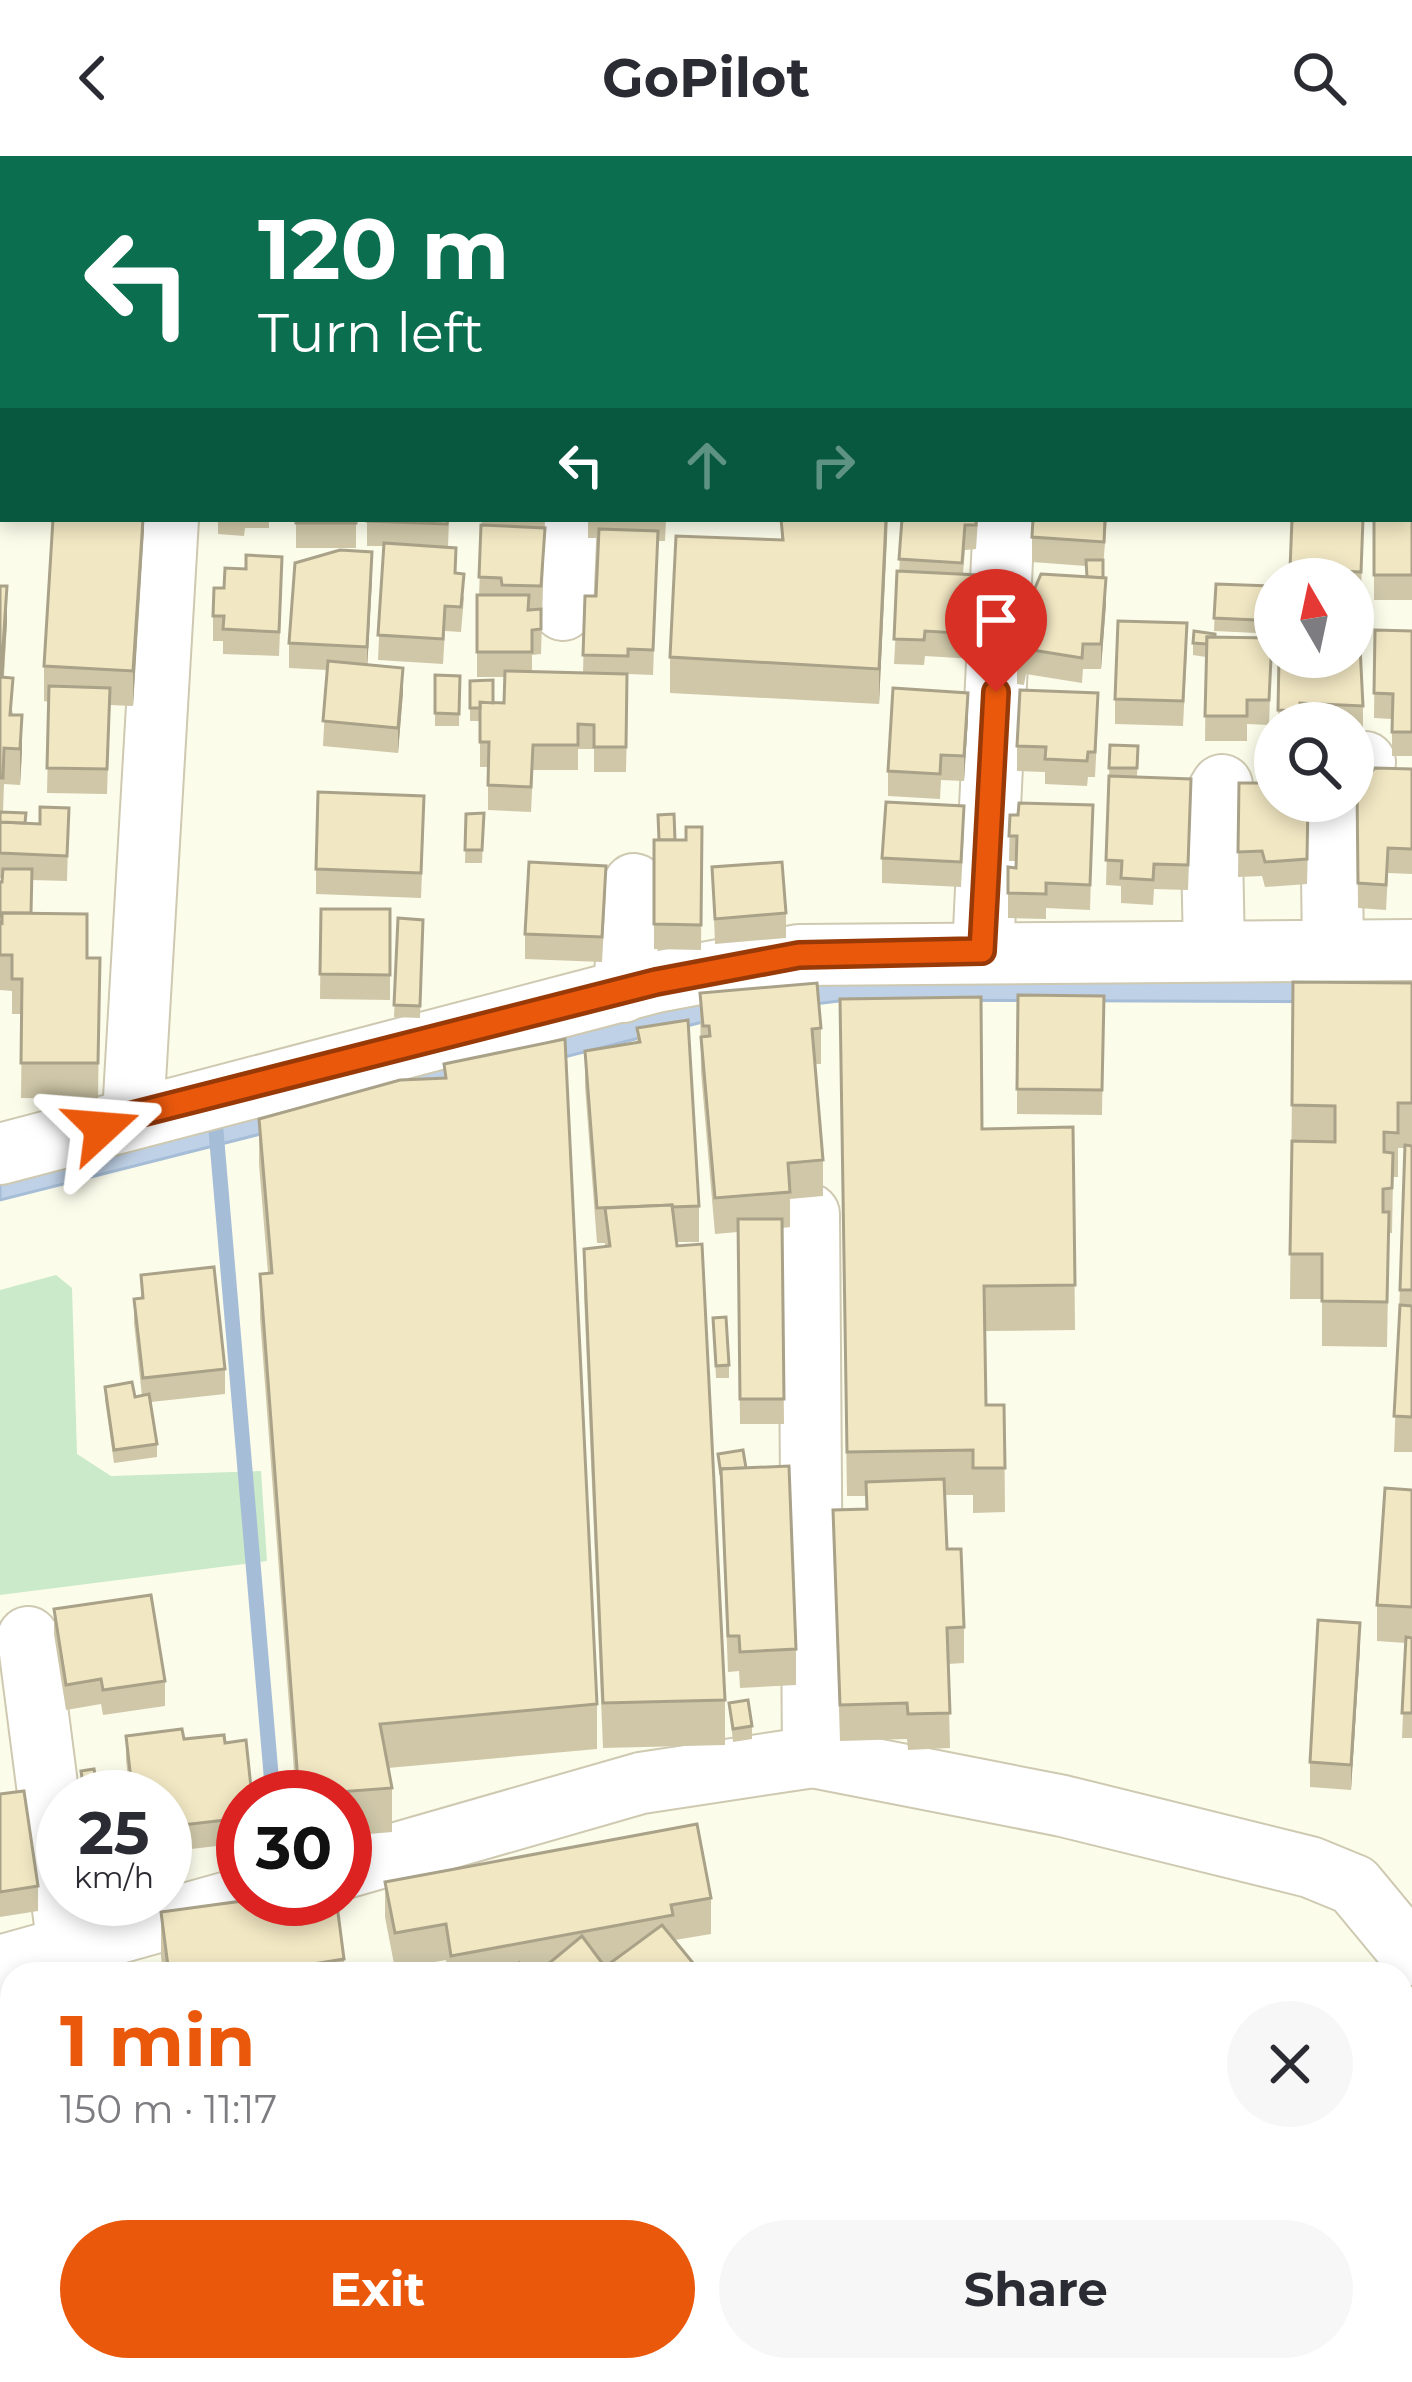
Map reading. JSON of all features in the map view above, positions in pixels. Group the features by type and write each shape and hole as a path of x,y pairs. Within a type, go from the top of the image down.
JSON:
{"street":[{"path":"133,1115 168,522"},
{"path":"563,610 567,522"},
{"path":"982,951 1004,522"},
{"path":"1214,950 1211,802 1222,785"},
{"path":"1333,950 1346,822"},
{"path":"623,992 634,884"},
{"path":"0,1154 133,1115 623,992 799,955 1412,950"},
{"path":"809,1214 813,1757"},
{"path":"28,1636 68,1948"},
{"path":"372,1860 641,1783 813,1757 1063,1805 1310,1867 1354,1885 1412,1955"},
{"path":"15,1962 68,1948 134,1952 216,1911"}],"green space":[{"path":"56,1275 72,1288 77,1454 111,1476 261,1471 267,1561 0,1595 0,1290"}],"water":[{"path":"1412,972 1412,1002 847,1000 773,1009 768,979"},
{"path":"728,985 730,1015 0,1200 0,1170"}],"building":[{"path":"53,522 143,522 133,671 44,666"},
{"path":"781,522 886,522 879,669 670,657 676,536 783,540"},
{"path":"902,522 976,522 965,525 962,563 899,559"},
{"path":"1033,522 1105,522 1104,542 1032,537"},
{"path":"1292,522 1363,522 1362,558 1290,558"},
{"path":"1374,522 1412,522 1412,575 1374,575"},
{"path":"481,525 545,528 541,586 502,585 501,578 479,577"},
{"path":"599,529 658,531 653,650 628,649 628,656 583,655 585,596 596,596"},
{"path":"384,543 456,548 455,573 464,574 461,607 445,606 443,639 378,635"},
{"path":"340,550 372,552 367,647 289,643 295,563"},
{"path":"246,555 282,557 279,632 223,629 224,616 213,616 214,588 224,588 225,568 246,569"},
{"path":"1086,560 1103,560 1103,578 1087,577"},
{"path":"897,571 978,575 975,634 925,631 924,640 894,639"},
{"path":"1041,574 1106,578 1101,644 1083,644 1082,658 1026,649 1024,660 1017,659 1023,587 1035,588"},
{"path":"1216,584 1254,585 1254,620 1214,618"},
{"path":"0,586 7,586 1,677 13,678 10,715 22,715 20,749 4,748 3,778 0,778"},
{"path":"477,595 529,595 528,610 541,609 541,629 532,630 532,652 477,652"},
{"path":"1118,621 1187,623 1183,701 1115,699"},
{"path":"1375,630 1412,631 1412,732 1392,732 1393,694 1374,693"},
{"path":"1194,631 1215,637 1207,637 1207,644 1193,643"},
{"path":"1207,637 1254,638 1254,678 1270,678 1269,700 1247,700 1247,716 1205,716"},
{"path":"328,661 403,668 398,728 323,721"},
{"path":"505,671 627,674 626,747 594,747 594,725 578,724 578,745 533,745 531,787 488,785 489,742 480,742 480,702 504,703"},
{"path":"435,675 460,676 459,714 435,713"},
{"path":"1279,678 1362,678 1363,702 1278,702"},
{"path":"493,680 493,703 480,702 480,708 470,708 470,681"},
{"path":"49,686 110,688 107,769 47,768"},
{"path":"893,688 968,693 964,756 941,755 940,774 888,771"},
{"path":"1020,690 1098,693 1095,752 1088,752 1087,761 1045,759 1046,747 1017,746"},
{"path":"1110,745 1138,746 1137,768 1109,768"},
{"path":"1374,769 1412,769 1412,849 1388,848 1386,885 1358,883 1357,822 1374,822"},
{"path":"1109,776 1191,779 1188,865 1154,864 1153,880 1121,878 1122,861 1106,860"},
{"path":"1239,783 1254,783 1254,822 1308,822 1307,859 1265,862 1262,851 1238,852"},
{"path":"318,792 424,796 421,873 316,869"},
{"path":"886,802 964,806 961,862 882,858"},
{"path":"1019,803 1093,805 1090,885 1046,883 1046,894 1008,893 1008,867 1016,868 1017,836 1009,836 1010,815 1018,815"},
{"path":"40,807 69,808 67,856 0,853 0,822 40,824"},
{"path":"0,812 26,813 25,823 0,822"},
{"path":"484,813 482,850 465,850 466,814"},
{"path":"674,814 675,840 659,840 658,815"},
{"path":"686,827 702,827 701,925 654,924 654,840 686,840"},
{"path":"529,862 606,866 602,937 525,934"},
{"path":"782,862 786,913 715,919 712,867"},
{"path":"3,869 32,869 31,913 2,913 0,917"},
{"path":"321,909 390,909 390,975 320,974"},
{"path":"2,913 87,914 87,958 100,958 98,1063 21,1063 22,979 12,979 12,955 0,955"},
{"path":"398,918 423,920 420,1006 394,1005"},
{"path":"1293,982 1412,983 1412,1103 1398,1103 1398,1133 1384,1132 1384,1152 1393,1153 1392,1188 1383,1189 1383,1212 1389,1212 1387,1302 1322,1301 1322,1254 1290,1254 1292,1141 1335,1142 1335,1106 1292,1105"},
{"path":"817,983 821,1028 812,1029 823,1160 788,1163 790,1192 715,1198 701,1037 710,1036 709,1026 703,1026 700,993"},
{"path":"1018,995 1104,996 1102,1090 1017,1089"},
{"path":"981,997 982,1129 1073,1127 1075,1285 984,1286 986,1405 1004,1405 1005,1468 973,1468 973,1450 847,1452 840,999"},
{"path":"688,1020 699,1206 597,1208 585,1051 640,1042 637,1028"},
{"path":"565,1039 597,1704 380,1724 392,1788 372,1790 372,1770 297,1770 260,1274 272,1273 259,1119 400,1080 446,1078 444,1064"},
{"path":"1405,1145 1412,1146 1412,1290 1400,1290"},
{"path":"672,1205 677,1246 702,1244 725,1700 603,1703 584,1249 610,1246 605,1208"},
{"path":"738,1219 782,1219 784,1399 740,1399"},
{"path":"214,1267 225,1369 143,1378 134,1299 143,1298 141,1275"},
{"path":"1400,1305 1412,1306 1412,1417 1394,1416"},
{"path":"726,1317 729,1365 716,1366 713,1318"},
{"path":"132,1382 135,1397 149,1394 157,1444 114,1450 105,1387"},
{"path":"743,1450 746,1468 721,1469 721,1475 718,1454"},
{"path":"789,1466 796,1649 740,1652 739,1636 728,1636 721,1469"},
{"path":"944,1479 947,1549 961,1549 964,1627 947,1628 950,1713 908,1714 907,1703 840,1705 833,1510 867,1509 866,1482"},
{"path":"1385,1488 1412,1490 1412,1607 1377,1605"},
{"path":"151,1595 165,1681 103,1690 101,1679 66,1685 54,1609"},
{"path":"1318,1620 1360,1623 1351,1765 1310,1762"},
{"path":"1406,1637 1412,1638 1412,1713 1402,1713"},
{"path":"748,1700 752,1726 733,1729 729,1703"},
{"path":"182,1729 184,1739 224,1735 225,1743 246,1740 249,1770 216,1770 216,1821 192,1824 192,1770 130,1770 126,1736"},
{"path":"24,1791 36,1886 0,1892 0,1794"},
{"path":"697,1824 711,1898 671,1905 673,1915 451,1956 446,1924 395,1933 385,1882"},
{"path":"216,1905 216,1926 340,1926 344,1959 325,1962 167,1962 163,1926 192,1926 192,1908"},
{"path":"662,1925 692,1962 612,1962"},
{"path":"582,1936 601,1962 551,1962"}],"waterway":[{"path":"216,1131 271,1770"}],"route":[{"path":"102,1128 133,1115 656,982 799,955 982,951 996,692"}]}
